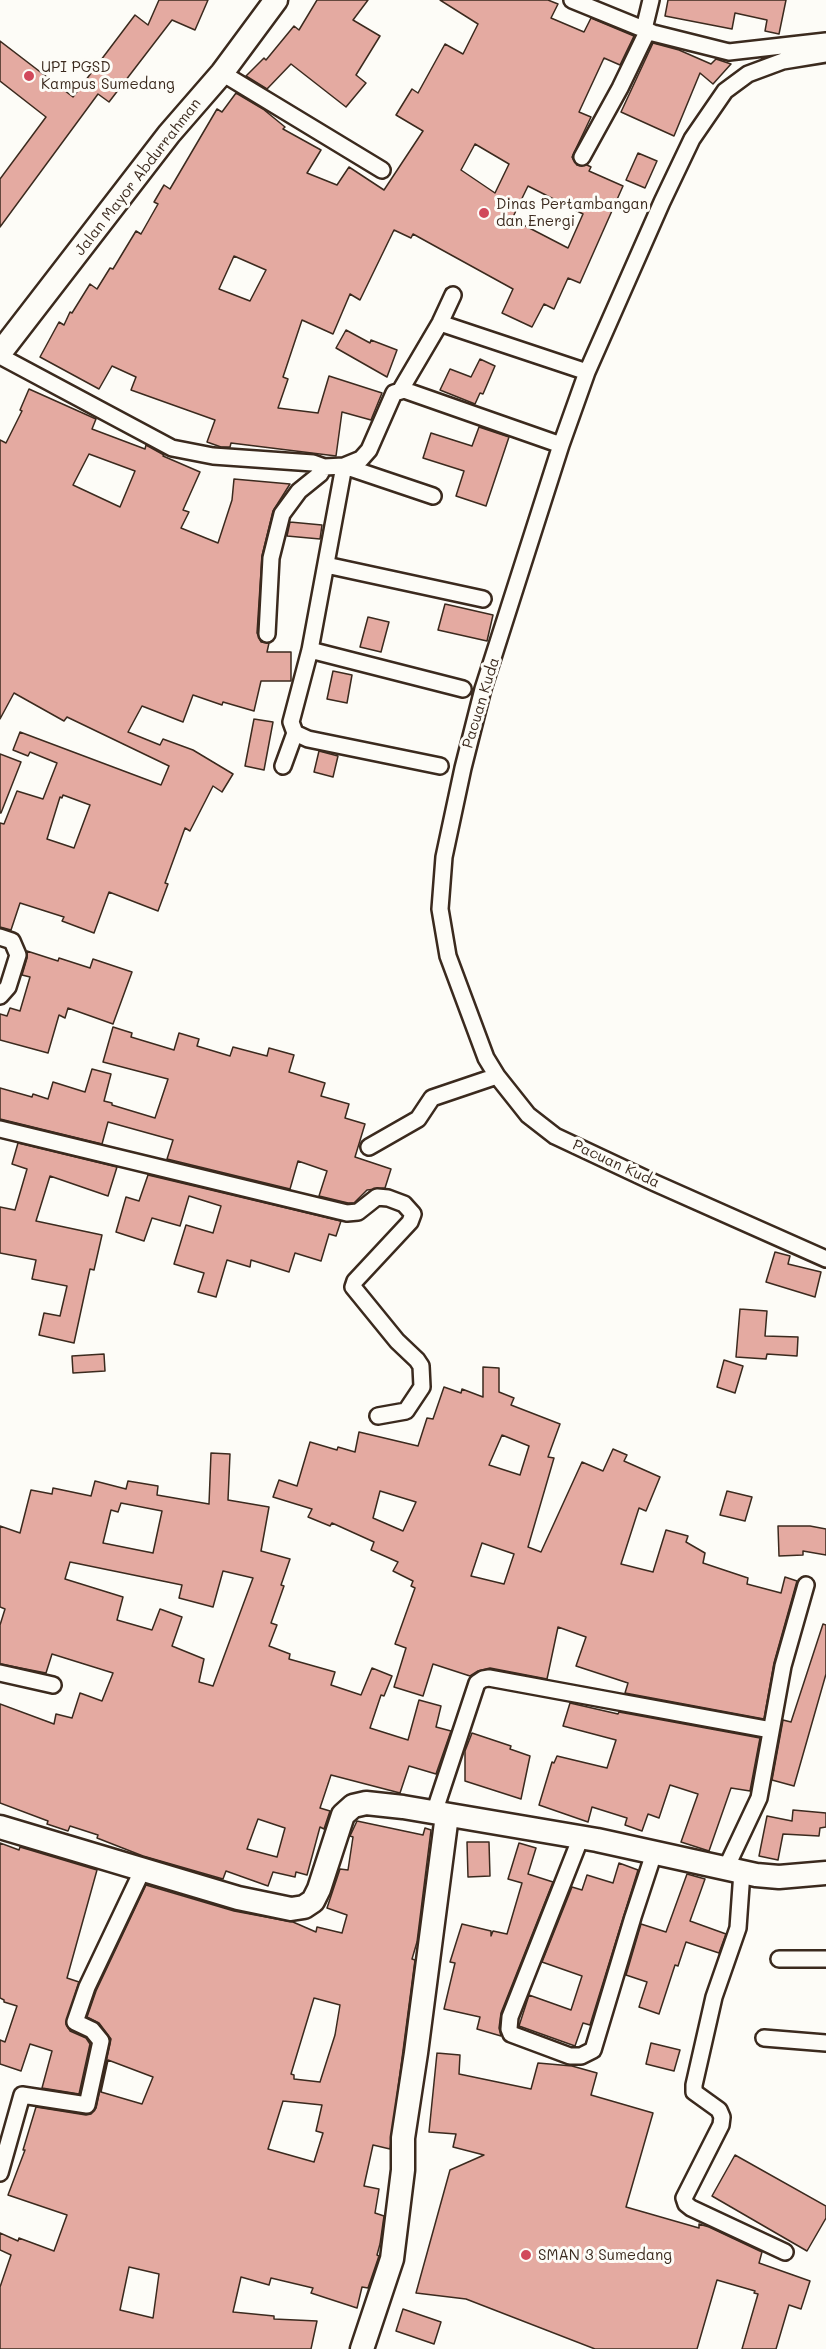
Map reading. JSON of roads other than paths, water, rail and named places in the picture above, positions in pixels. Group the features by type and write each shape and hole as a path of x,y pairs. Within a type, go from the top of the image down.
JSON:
{"street":[{"name":"Jalan Mayor Abdurrahman","path":"0,354 169,134 222,73 276,0"},
{"path":"572,0 653,33 737,52 826,42"},
{"path":"582,157 620,88 646,29 651,0"},
{"name":"Pacuan Kuda","path":"826,54 783,61 748,74 725,91 692,139 587,372 561,446 483,689 462,768 444,857 440,909 448,956 486,1058 497,1077 528,1115 555,1136 826,1259"},
{"path":"222,73 382,170"},
{"path":"400,391 440,323 453,295"},
{"path":"440,323 587,372"},
{"path":"0,354 172,448 213,456 313,463 324,467 344,466 361,459 369,450 394,393 404,390 561,446"},
{"path":"344,466 433,496"},
{"path":"283,766 295,733 291,722 310,650 344,466"},
{"path":"267,634 271,558 282,514 299,490 320,474 324,467"},
{"path":"326,565 483,599"},
{"path":"310,650 464,689"},
{"path":"295,733 308,739 440,766"},
{"path":"0,937 12,941 18,955 8,987 0,996"},
{"path":"369,1147 418,1119 432,1098 497,1077"},
{"path":"0,1129 347,1212 358,1212 377,1197 404,1204 413,1214 410,1222 355,1281 353,1287 421,1366 422,1387 406,1411 378,1416"},
{"path":"785,2252 691,2208 686,2204 684,2198 686,2190 721,2125 722,2117 719,2110 694,2092 694,2085 714,1997 738,1928 734,1870 759,1798 783,1666 806,1585"},
{"path":"0,1674 53,1685"},
{"path":"362,2349 392,2259 403,2170 403,2138 418,2042 441,1814 477,1683 483,1678 489,1678 771,1730"},
{"path":"0,1827 238,1898 291,1909 304,1907 313,1901 343,1815 353,1806 366,1803 581,1837 734,1870 779,1877 826,1873"},
{"path":"581,1837 510,2017 509,2029 511,2034 570,2056 580,2056 593,2050 654,1853"},
{"path":"0,2173 22,2095 87,2105 101,2041 92,2030 75,2022 87,1987 143,1869"},
{"path":"779,1959 826,1959"},
{"path":"764,2038 826,2043"}],"place":[{"name":"UPI PGSD Kampus Sumedang","path":"29,76"},
{"name":"Dinas Pertambangan dan Energi","path":"484,213"},
{"name":"SMAN 3 Sumedang","path":"526,2255"}]}
